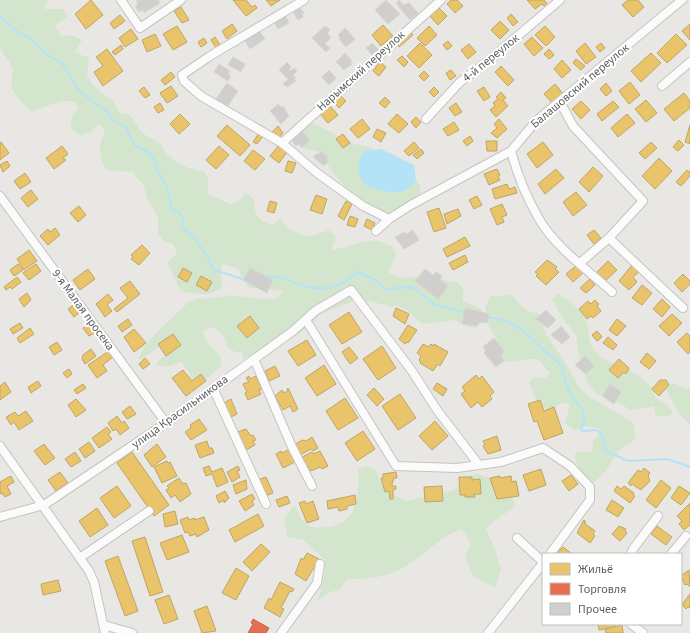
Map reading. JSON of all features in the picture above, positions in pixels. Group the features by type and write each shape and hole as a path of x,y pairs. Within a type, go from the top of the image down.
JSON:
{"street":[{"path":"121,0 140,28 181,0"},
{"path":"304,0 210,56 182,75 184,81 201,96 282,143 317,173 363,206 389,220"},
{"name":"Нарымский переулок","path":"282,143 441,0"},
{"name":"4-й переулок","path":"426,119 460,82 492,58 560,0"},
{"name":"Балашовский переулок","path":"376,231 411,205 511,151 537,120 682,0"},
{"path":"662,86 690,62"},
{"path":"560,102 573,126 643,201 609,238 580,263"},
{"path":"511,151 516,170 539,219 561,246 612,292"},
{"name":"9-я Малая просека","path":"0,196 166,423"},
{"path":"609,238 683,308"},
{"name":"улица Красильникова","path":"0,517 44,505 166,423 254,359 329,301 351,290 412,371 437,410 479,465"},
{"path":"306,320 396,466 457,468 500,462 543,448 570,466 590,487 590,500 551,553"},
{"path":"254,359 292,447 312,486"},
{"path":"213,388 266,504"},
{"path":"0,446 81,557 94,582 104,629 132,633"},
{"path":"81,557 149,511"},
{"path":"631,553 658,516"},
{"path":"672,553 686,536"},
{"path":"517,538 542,561"},
{"path":"488,633 542,563"},
{"path":"281,633 317,583 320,564"},
{"path":"632,625 643,633"}],"green space":[{"path":"0,0 50,0 44,5 45,9 64,9 67,17 55,26 61,36 72,35 82,40 75,51 83,56 89,57 87,76 95,87 113,101 120,113 129,115 141,131 161,145 170,157 189,168 203,171 208,177 208,194 230,204 235,203 246,193 254,199 257,216 260,219 272,225 280,219 291,230 308,237 329,230 336,237 331,250 369,241 384,243 393,247 396,256 388,272 403,278 431,276 457,282 463,288 463,301 481,309 483,321 475,328 463,325 454,320 422,324 407,310 396,305 391,307 370,301 353,301 321,314 308,327 297,335 243,359 242,352 235,352 228,348 224,336 213,327 203,330 205,340 221,357 221,366 204,381 192,381 189,372 181,362 170,366 156,366 158,361 180,342 177,338 167,342 139,360 146,345 188,302 196,299 231,295 265,299 277,298 284,291 248,287 238,269 223,264 221,268 222,288 207,294 181,291 167,263 177,253 174,245 163,240 158,234 158,217 147,198 144,186 132,172 107,170 102,161 100,147 105,132 100,123 92,131 81,136 71,129 71,119 78,108 75,102 58,102 32,112 20,101 11,88 13,68 0,48"},
{"path":"308,123 321,127 349,142 367,146 373,150 364,151 359,159 365,185 393,193 405,190 416,180 420,187 420,194 393,215 372,206 351,192 342,183 327,163 323,153 304,148 297,140 298,129"},
{"path":"558,294 572,303 581,312 586,322 590,340 595,351 602,358 628,369 644,380 653,388 656,397 672,411 672,414 666,417 656,416 654,406 630,410 616,401 597,394 588,384 579,356 576,335 561,316 552,299"},
{"path":"513,295 523,308 530,312 539,314 549,339 565,362 580,389 591,398 633,422 636,439 619,450 606,471 593,483 586,478 581,471 574,455 579,452 592,452 593,441 601,433 599,428 585,426 575,431 565,423 570,404 561,403 551,410 539,406 529,383 533,378 545,378 550,373 538,359 514,361 498,360 493,351 497,338 487,323 486,318 486,308 490,296"},
{"path":"673,383 690,390 690,425 679,414 666,389"},
{"path":"366,466 375,470 385,489 405,501 453,491 469,475 479,474 497,481 506,488 516,505 486,529 496,552 501,570 495,588 473,576 465,557 471,544 462,529 439,541 416,559 390,574 370,578 347,579 339,590 330,592 318,600 325,572 325,560 303,540 287,537 284,519 294,505 301,518 309,527 336,525 344,521 351,514 355,506 358,469"}],"water":[{"path":"381,149 414,165 416,180 411,186 405,190 393,193 365,185 358,168 359,160 364,151"}],"building: Жильё":[{"path":"91,0 103,15 86,29 75,14"},
{"path":"233,0 246,0 252,7 255,5 257,8 246,16"},
{"path":"266,0 280,0 271,6"},
{"path":"451,0 457,0 463,6 455,13 447,4"},
{"path":"527,0 544,0 547,3 544,6 542,4 535,9"},
{"path":"628,0 638,0 644,7 633,17 622,5"},
{"path":"181,7 189,20 182,23 174,11"},
{"path":"438,7 447,16 438,25 429,15"},
{"path":"511,14 518,22 513,26 507,18"},
{"path":"120,15 125,21 114,29 110,23"},
{"path":"500,21 509,30 500,39 491,30"},
{"path":"232,24 237,31 227,39 222,31"},
{"path":"690,24 690,40 682,31"},
{"path":"383,25 393,36 381,46 372,35"},
{"path":"177,26 187,42 173,50 163,34"},
{"path":"429,26 437,35 425,46 417,38"},
{"path":"545,26 555,37 546,46 535,35"},
{"path":"131,29 138,39 125,47 119,38"},
{"path":"409,30 413,35 399,47 396,43"},
{"path":"155,34 161,46 147,52 142,40"},
{"path":"676,34 687,45 667,63 657,53"},
{"path":"215,37 220,45 216,48 211,40"},
{"path":"532,37 543,48 534,56 524,44"},
{"path":"204,38 207,43 201,47 198,42"},
{"path":"448,41 452,46 447,50 443,45"},
{"path":"420,43 432,55 419,68 407,56"},
{"path":"585,43 596,57 586,64 576,51"},
{"path":"601,43 605,48 600,52 596,47"},
{"path":"469,44 476,52 468,59 461,50"},
{"path":"121,45 123,49 115,55 112,52"},
{"path":"107,49 123,71 103,86 94,72 103,66 96,57"},
{"path":"549,49 554,55 549,59 544,54"},
{"path":"651,53 661,63 641,82 631,71"},
{"path":"402,56 408,62 404,67 397,60"},
{"path":"576,59 585,66 581,70 573,63"},
{"path":"562,60 571,70 562,78 554,69"},
{"path":"380,62 386,67 379,76 373,71"},
{"path":"501,66 514,80 508,86 495,72"},
{"path":"451,70 456,76 450,80 446,73"},
{"path":"424,71 429,76 424,81 419,76"},
{"path":"171,72 175,77 165,85 161,80"},
{"path":"630,82 640,95 629,104 619,91"},
{"path":"606,83 612,91 606,96 600,89"},
{"path":"555,84 564,95 553,104 544,94"},
{"path":"171,86 178,96 167,103 160,93"},
{"path":"144,87 150,95 145,98 139,91"},
{"path":"434,87 439,92 434,97 429,92"},
{"path":"484,87 490,97 484,101 477,91"},
{"path":"501,92 506,98 503,100 508,106 496,117 490,110 495,106 493,103 498,99 496,97"},
{"path":"684,93 690,101 690,108 674,121 664,109"},
{"path":"340,95 346,101 339,108 333,101"},
{"path":"385,97 390,102 385,108 379,103"},
{"path":"646,100 657,113 646,122 635,109"},
{"path":"581,101 590,110 581,119 572,109"},
{"path":"613,101 619,107 602,121 597,114"},
{"path":"160,103 164,110 158,113 154,107"},
{"path":"456,103 462,112 455,116 449,108"},
{"path":"330,106 338,115 328,123 320,114"},
{"path":"180,114 190,124 179,134 170,124"},
{"path":"397,114 408,124 399,133 388,124"},
{"path":"627,114 635,123 618,137 611,128"},
{"path":"416,117 421,122 416,128 411,122"},
{"path":"362,119 370,129 358,138 350,129"},
{"path":"499,119 507,129 497,138 491,133 497,128 494,124"},
{"path":"454,122 459,130 448,136 443,129"},
{"path":"227,125 250,145 240,156 217,136"},
{"path":"690,125 690,144 685,142"},
{"path":"278,126 283,133 278,139 271,133"},
{"path":"377,129 386,133 381,142 373,137"},
{"path":"259,133 263,136 257,144 253,142"},
{"path":"343,134 350,143 343,148 336,139"},
{"path":"470,136 473,141 467,146 463,141"},
{"path":"679,140 684,145 678,151 673,147"},
{"path":"486,141 497,141 497,151 487,151"},
{"path":"1,142 9,153 0,160 0,143"},
{"path":"414,142 419,148 409,156 404,151"},
{"path":"543,142 553,155 537,168 527,154"},
{"path":"651,142 657,148 645,159 639,153"},
{"path":"280,144 288,151 279,163 270,156"},
{"path":"62,146 68,154 63,158 66,160 54,169 46,158"},
{"path":"219,146 229,155 216,169 206,160"},
{"path":"421,149 424,153 417,159 413,155"},
{"path":"253,150 265,159 255,170 244,161"},
{"path":"659,158 672,171 655,189 642,176"},
{"path":"7,161 10,166 3,172 0,165"},
{"path":"288,161 296,163 292,173 285,171"},
{"path":"593,167 603,176 589,192 579,182"},
{"path":"497,169 500,175 498,176 500,180 489,185 484,174"},
{"path":"556,169 564,178 545,194 538,184"},
{"path":"687,170 690,172 690,176 681,186 676,182"},
{"path":"25,173 31,182 20,189 14,181"},
{"path":"507,184 509,189 515,187 517,193 495,199 492,189"},
{"path":"31,190 38,199 28,207 21,198"},
{"path":"576,192 587,205 573,216 563,202"},
{"path":"316,195 327,199 322,214 310,210"},
{"path":"477,196 482,205 474,209 469,200"},
{"path":"270,201 277,203 274,213 267,211"},
{"path":"346,201 352,204 344,220 338,216"},
{"path":"502,204 507,215 502,217 504,222 497,225 490,209"},
{"path":"79,206 86,215 78,222 70,213"},
{"path":"439,208 446,228 434,232 427,212"},
{"path":"458,209 461,216 447,224 444,214"},
{"path":"350,216 358,219 355,227 347,225"},
{"path":"367,219 375,223 372,230 364,226"},
{"path":"55,228 60,235 48,245 40,236 48,229 50,232"},
{"path":"594,230 601,238 594,244 587,235"},
{"path":"465,237 470,246 447,257 443,249"},
{"path":"142,245 150,253 139,265 131,259 133,257 131,255"},
{"path":"29,250 37,261 24,270 17,259"},
{"path":"465,255 468,262 453,270 449,263"},
{"path":"547,260 557,267 555,269 559,272 546,285 536,276 538,274 535,272"},
{"path":"608,261 617,270 604,282 596,273"},
{"path":"18,264 23,270 14,276 10,270"},
{"path":"36,264 41,271 29,280 23,273"},
{"path":"633,264 640,271 633,277 637,282 629,290 619,281"},
{"path":"577,265 584,272 573,282 566,274"},
{"path":"183,268 192,273 187,282 178,277"},
{"path":"88,269 95,279 80,290 73,280"},
{"path":"683,274 690,281 690,284 682,292 674,283"},
{"path":"201,276 212,282 207,291 196,285"},
{"path":"17,277 21,282 12,289 10,287 6,290 4,287"},
{"path":"590,279 595,285 586,293 580,288"},
{"path":"130,281 140,294 117,312 114,309 128,298 120,288"},
{"path":"642,285 652,293 642,305 632,298"},
{"path":"27,293 31,300 24,307 19,299"},
{"path":"108,294 113,300 107,305 112,311 105,317 96,304"},
{"path":"662,299 670,307 662,317 653,309"},
{"path":"595,300 599,304 597,306 601,311 593,318 591,316 587,319 579,309 588,301 591,304"},
{"path":"75,304 80,312 74,317 68,309"},
{"path":"396,308 409,314 405,324 393,316"},
{"path":"349,312 362,332 342,344 329,325"},
{"path":"672,314 682,323 669,336 659,326"},
{"path":"250,316 259,328 247,338 237,326"},
{"path":"128,319 132,325 122,332 118,326"},
{"path":"617,319 626,326 617,336 609,330"},
{"path":"20,323 23,328 13,334 10,329"},
{"path":"91,323 96,332 89,336 83,328"},
{"path":"408,325 417,330 408,343 407,342 405,344 399,339"},
{"path":"30,328 34,334 20,343 17,338"},
{"path":"134,329 146,343 134,352 124,337"},
{"path":"597,331 602,337 597,341 592,335"},
{"path":"687,333 690,336 690,352 688,354 677,342"},
{"path":"173,334 181,345 166,356 158,344"},
{"path":"608,337 617,345 613,350 603,343"},
{"path":"307,340 316,355 298,366 288,351"},
{"path":"57,342 62,350 54,355 49,347"},
{"path":"423,344 429,347 431,344 433,346 434,344 448,352 440,366 438,364 433,371 420,363 421,362 419,360 421,356 417,353"},
{"path":"382,346 396,368 378,380 363,359"},
{"path":"349,347 358,358 350,364 342,352"},
{"path":"91,349 96,356 85,364 82,359 83,355"},
{"path":"109,351 113,357 103,365 107,371 97,378 88,365"},
{"path":"647,353 656,361 649,369 640,362"},
{"path":"145,358 150,364 143,369 139,364"},
{"path":"619,359 629,368 626,374 624,372 618,378 609,370"},
{"path":"324,365 336,384 317,396 305,378"},
{"path":"275,366 280,376 269,381 265,371"},
{"path":"69,369 72,374 67,378 63,373"},
{"path":"183,370 192,381 201,374 206,381 186,396 172,378"},
{"path":"476,375 479,379 482,376 494,392 490,396 492,399 482,407 478,402 471,408 461,394 465,391 462,387"},
{"path":"249,376 250,379 256,376 262,389 259,390 261,394 248,400 245,393 247,392 243,384 249,382 246,378"},
{"path":"660,380 666,380 669,385 659,396 652,389"},
{"path":"38,381 41,386 31,393 28,387"},
{"path":"5,382 11,392 0,400 0,386"},
{"path":"437,383 447,389 443,396 433,389"},
{"path":"83,384 86,388 77,394 74,390"},
{"path":"288,388 298,409 293,412 290,406 283,410 275,396 282,390 284,393 288,391"},
{"path":"374,388 384,399 377,406 367,395"},
{"path":"400,394 416,418 398,430 382,406"},
{"path":"345,398 358,418 338,430 326,411"},
{"path":"76,399 86,410 76,417 68,405"},
{"path":"231,399 237,414 231,417 222,404"},
{"path":"540,400 544,411 554,407 563,433 544,440 537,421 534,422 528,404"},
{"path":"130,406 136,414 127,419 122,412"},
{"path":"26,411 33,421 19,430 14,422 11,425 6,417 15,412 18,416"},
{"path":"117,416 122,423 124,421 129,428 120,435 116,429 113,431 108,423"},
{"path":"199,419 207,430 191,440 185,432 191,428 190,425"},
{"path":"435,421 448,436 432,450 419,436"},
{"path":"107,427 111,432 108,434 112,439 99,448 92,438"},
{"path":"246,429 256,440 253,441 255,445 246,450 238,432"},
{"path":"363,431 375,449 357,461 345,443"},
{"path":"497,436 501,450 488,454 483,446 485,445 483,441"},
{"path":"312,437 318,448 313,451 311,449 300,455 294,445 302,440 306,441"},
{"path":"207,441 209,448 212,448 214,453 200,458 195,445"},
{"path":"89,442 95,451 85,458 79,449"},
{"path":"44,444 55,458 45,465 34,451"},
{"path":"157,444 166,457 152,467 144,455"},
{"path":"290,449 297,461 283,468 276,454"},
{"path":"320,451 328,466 322,469 320,467 311,471 308,466 305,467 300,458 312,452 313,454"},
{"path":"75,452 81,461 71,467 65,459"},
{"path":"132,452 169,505 154,516 117,463"},
{"path":"167,461 168,463 170,462 177,476 162,483 154,467"},
{"path":"209,466 212,472 222,468 228,482 217,487 212,474 206,476 203,468"},
{"path":"238,466 240,470 237,471 240,477 232,482 227,472"},
{"path":"644,468 650,473 648,476 650,481 641,490 632,484 631,486 628,483 638,470 641,472"},
{"path":"541,469 546,485 529,491 523,475"},
{"path":"60,472 68,483 56,491 48,480"},
{"path":"396,472 397,478 394,478 392,486 396,486 396,489 393,490 393,499 390,499 389,491 385,492 381,478 383,478 383,474"},
{"path":"571,475 578,484 569,491 562,481"},
{"path":"11,476 14,482 7,486 11,494 5,497 2,493 0,494 0,482"},
{"path":"500,476 500,478 511,476 512,482 516,481 519,496 497,499 490,478"},
{"path":"266,477 273,493 265,496 258,480"},
{"path":"459,477 472,477 472,480 480,479 481,494 474,494 475,497 465,497 465,495 460,495"},
{"path":"179,478 183,484 186,483 191,494 180,502 175,495 171,498 166,490 169,488 167,486"},
{"path":"246,480 247,489 236,494 233,485"},
{"path":"661,480 671,488 656,508 646,500"},
{"path":"117,486 131,506 114,518 100,498"},
{"path":"442,486 443,501 425,502 424,487"},
{"path":"617,486 621,489 624,486 634,493 633,495 635,496 630,503 614,491"},
{"path":"679,486 690,493 681,505 671,498"},
{"path":"225,491 229,498 224,503 224,500 219,503 216,496"},
{"path":"252,494 255,499 252,501 254,505 245,511 239,501"},
{"path":"355,495 356,504 347,506 347,509 339,511 338,507 328,509 327,501"},
{"path":"287,496 290,503 279,507 276,500"},
{"path":"612,500 624,508 618,517 606,510"},
{"path":"305,501 306,504 313,501 319,519 307,523 299,503"},
{"path":"690,503 690,525 684,530 679,524 682,521 677,516"},
{"path":"97,508 108,525 90,537 79,521"},
{"path":"175,511 178,524 165,527 163,514"},
{"path":"258,514 264,526 235,542 229,530"},
{"path":"188,517 189,520 195,518 195,520 204,517 209,530 197,537 196,534 190,536 188,532 185,533 180,520"},
{"path":"584,520 586,522 584,523 595,531 593,534 595,536 590,543 577,533"},
{"path":"619,526 626,529 625,531 627,533 620,541 612,534"},
{"path":"657,526 672,537 666,545 651,534"},
{"path":"182,535 189,552 167,560 160,543"},
{"path":"145,537 163,592 150,596 132,541"},
{"path":"261,544 270,552 252,571 243,562"},
{"path":"563,547 571,553 557,553"},
{"path":"307,553 319,559 306,581 295,574 301,558 303,560"},
{"path":"118,556 138,611 125,616 105,561"},
{"path":"236,568 249,576 236,600 222,593"},
{"path":"689,570 690,586 687,584 685,585 682,575"},
{"path":"58,580 61,591 43,595 41,584"},
{"path":"280,582 294,589 292,592 290,591 281,608 284,609 280,617 264,608 269,598 271,600"},
{"path":"690,594 690,608 688,607 686,609 683,606 683,603"},
{"path":"169,595 178,619 164,624 155,600"},
{"path":"207,606 216,631 202,633 194,611"},
{"path":"598,625 615,625 615,627 599,630"},
{"path":"622,625 623,633 606,633 605,629"}],"building: Торговля":[{"path":"253,619 269,628 266,633 248,633 253,624 251,623"}],"building: Прочее":[{"path":"136,0 158,0 160,3 144,13 143,10 139,12 135,6 138,4"},
{"path":"386,0 400,14 388,24 375,10"},
{"path":"399,0 403,5 409,3 418,13 410,20 396,3"},
{"path":"300,7 304,13 302,14 303,17 298,20 293,12"},
{"path":"285,15 289,23 278,29 273,21"},
{"path":"325,26 330,30 327,33 331,38 325,44 330,48 326,52 312,38"},
{"path":"345,28 355,39 346,47 339,39 340,37 338,35"},
{"path":"258,29 265,39 250,49 244,39"},
{"path":"372,43 379,50 373,56 366,48"},
{"path":"345,53 352,61 350,63 352,64 344,70 336,62"},
{"path":"233,57 245,64 241,72 228,65"},
{"path":"287,62 291,67 289,69 291,71 294,68 297,71 293,75 296,78 294,79 296,81 287,87 283,84 288,79 279,70"},
{"path":"219,64 230,71 228,74 231,76 228,81 214,72"},
{"path":"329,70 336,78 329,85 322,77"},
{"path":"227,83 238,91 228,106 216,99"},
{"path":"278,104 282,108 283,106 289,116 281,124 270,111"},
{"path":"302,131 310,140 302,148 299,144 296,146 292,141"},
{"path":"321,151 328,157 326,159 328,161 324,166 313,157"},
{"path":"413,230 419,240 404,249 395,237 404,232 406,234"},
{"path":"250,268 273,280 267,293 243,280"},
{"path":"425,269 433,275 436,272 442,276 440,279 448,286 438,299 415,281"},
{"path":"465,308 489,314 487,323 480,322 477,326 462,324"},
{"path":"546,310 556,320 548,328 536,319"},
{"path":"561,326 570,337 562,344 551,335"},
{"path":"494,338 504,351 501,356 504,361 496,367 484,353 486,351 483,347"},
{"path":"585,356 594,366 586,374 575,365"},
{"path":"610,384 621,392 614,404 602,396"}],"waterway":[{"path":"0,16 19,33 30,38 49,56 61,62 80,92 109,113 113,120 126,128 132,141 137,147 151,154 155,161 157,170 166,185 172,209 180,213 183,219 182,227 195,239 208,257 211,266 215,270 245,280"},
{"path":"265,277 278,277 307,287 323,288 344,282 358,272 375,280 386,290 402,287 414,288 434,304 465,313"},
{"path":"487,317 501,320 520,328 558,362 563,371 570,393 583,409 584,423 581,430 597,430 602,435 606,451 628,461 668,459 690,467"}]}
